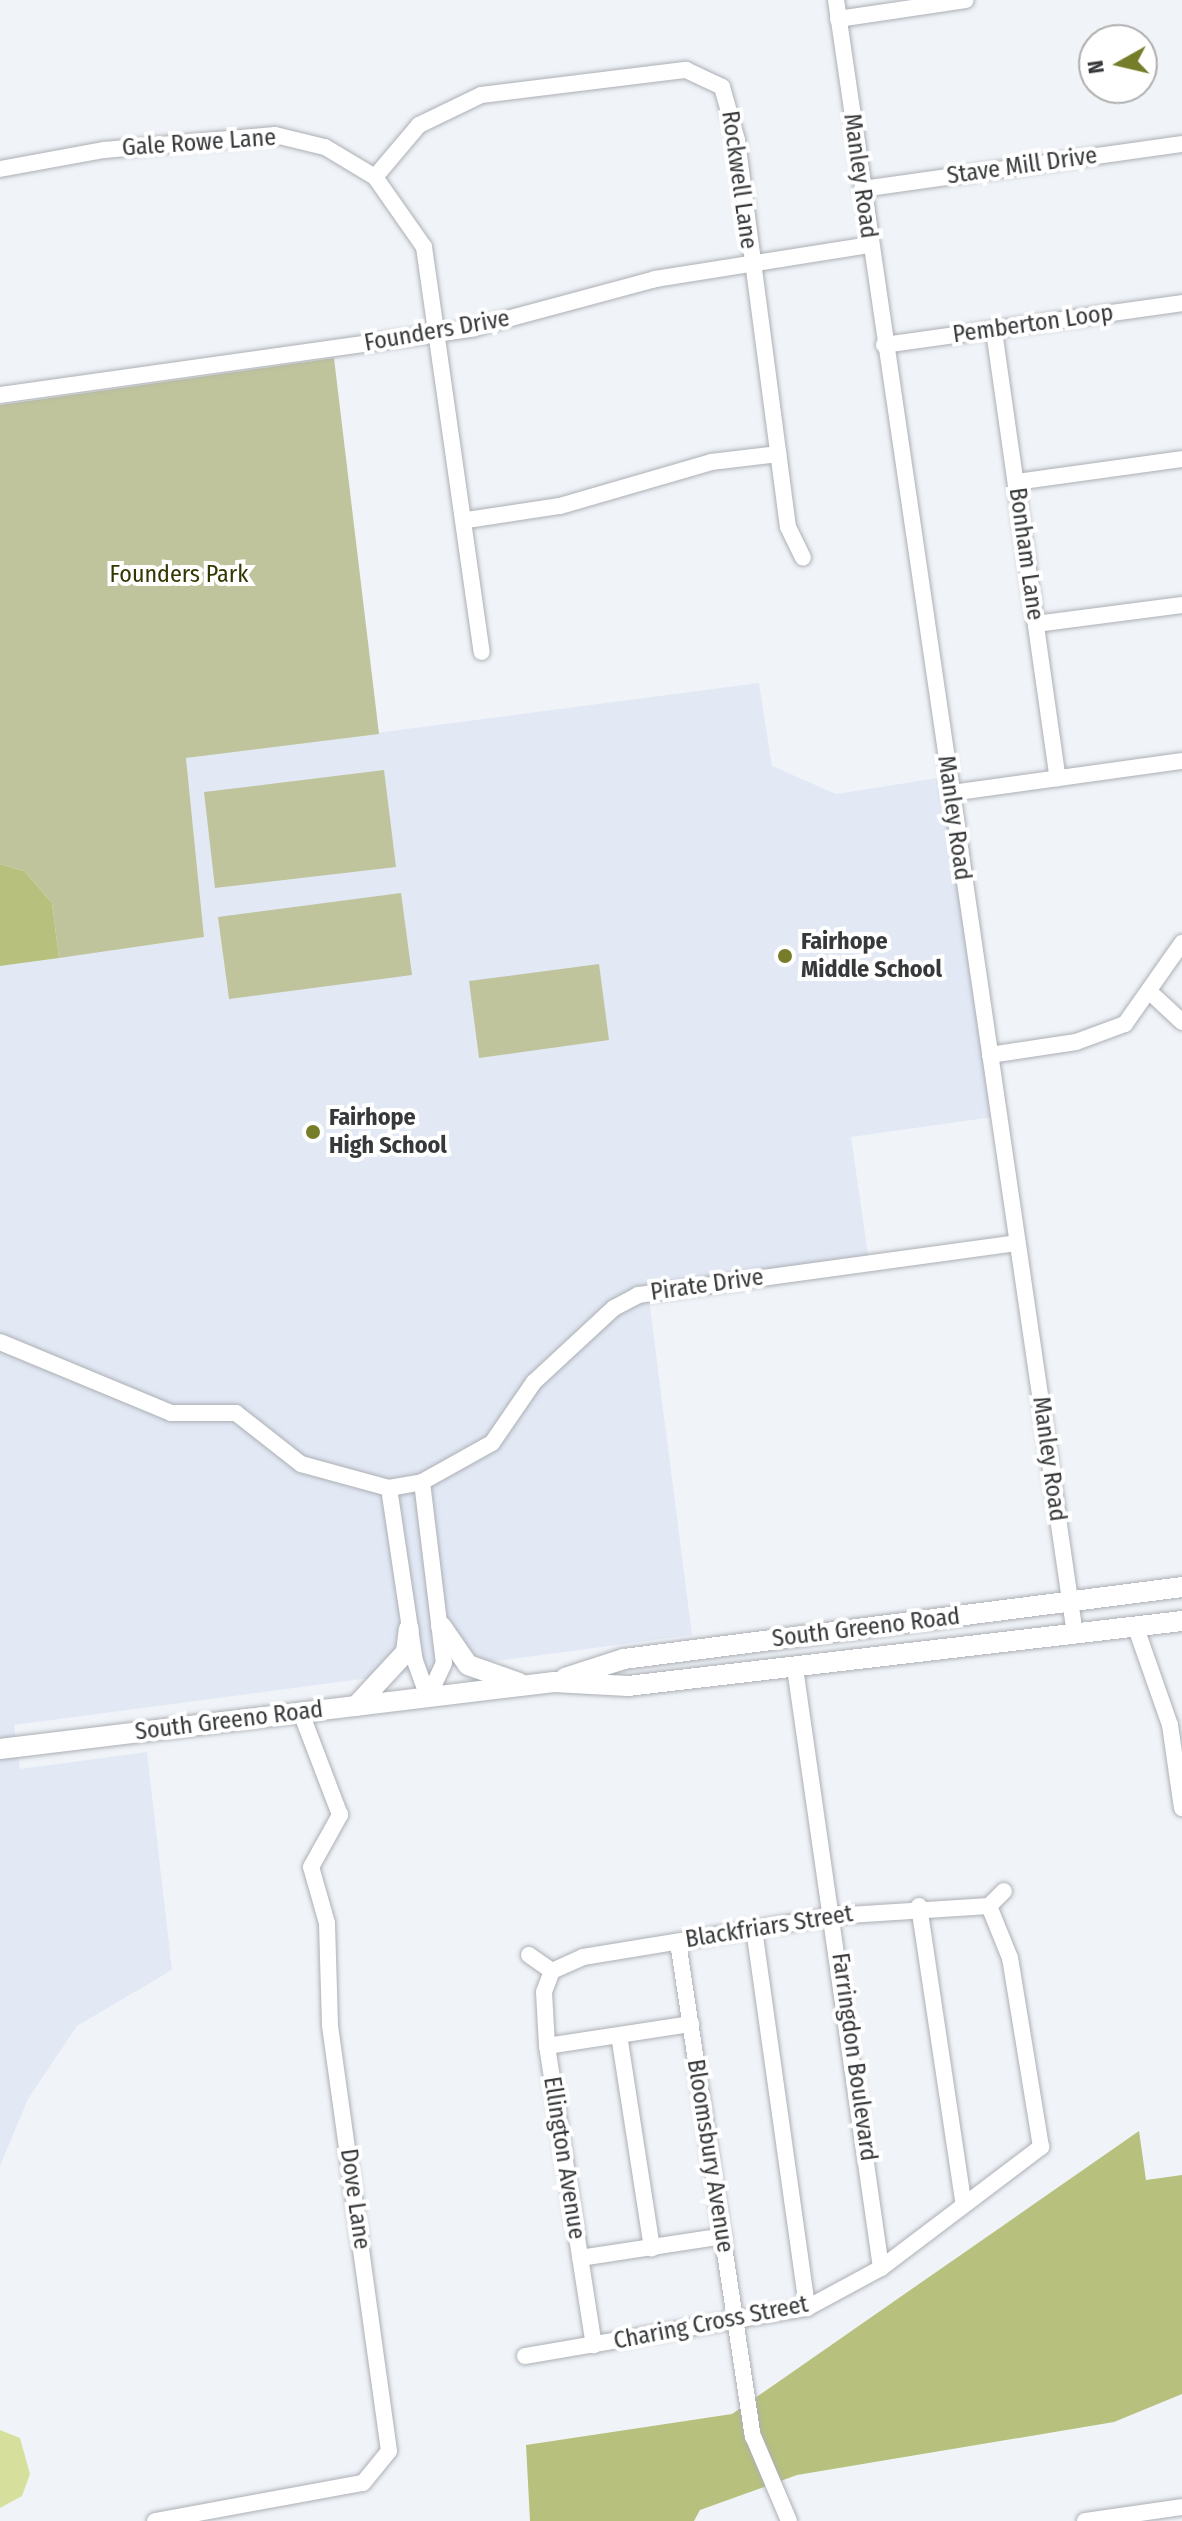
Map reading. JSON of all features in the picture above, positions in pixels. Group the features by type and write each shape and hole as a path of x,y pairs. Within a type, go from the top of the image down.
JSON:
{"main road":[{"name":"South Greeno Road","path":"554,1682 624,1659 1182,1587"},
{"name":"South Greeno Road","path":"0,1749 526,1685 554,1682 628,1686 1182,1621"},
{"path":"441,1626 468,1665 526,1685"},
{"path":"356,1706 406,1652 409,1629"}],"street":[{"name":"Manley Road","path":"836,0 884,345 1075,1635"},
{"path":"838,19 966,0"},
{"name":"Rockwell Lane","path":"375,177 419,125 481,95 699,73 722,87 732,107 750,262 788,527 803,558"},
{"name":"Gale Rowe Lane","path":"0,169 104,150 275,135 325,147 375,177 424,247 467,520 482,652"},
{"name":"Stave Mill Drive","path":"862,189 1182,144"},
{"name":"Founders Drive","path":"0,395 439,334 750,262 870,245"},
{"name":"Pemberton Loop","path":"884,345 1182,303"},
{"name":"Bonham Lane","path":"994,331 1058,778"},
{"path":"467,520 560,506 711,462 779,454"},
{"path":"1016,482 1182,459"},
{"path":"1036,624 1182,605"},
{"path":"951,793 1182,761"},
{"path":"990,1055 1102,1035 1135,1016 1182,943"},
{"path":"1152,994 1182,1022"},
{"name":"Pirate Drive","path":"0,1342 171,1413 236,1413 301,1464 389,1488 422,1482 492,1443 534,1382 614,1308 638,1295 1017,1243"},
{"path":"422,1482 444,1663 428,1697"},
{"path":"389,1488 409,1629 428,1697"},
{"path":"1136,1628 1170,1725 1182,1808"},
{"name":"Farringdon Boulevard","path":"795,1668 823,1846 881,2268"},
{"name":"Dove Lane","path":"155,2521 363,2483 389,2451 326,1995 327,1923 311,1867 340,1815 301,1713"},
{"path":"989,1906 1004,1891"},
{"path":"919,1906 963,2202"},
{"name":"Blackfriars Street","path":"552,1971 583,1957 833,1916 919,1906 989,1906"},
{"name":"Charing Cross Street","path":"525,2356 735,2323 807,2308 881,2268 963,2202 1041,2147 1010,1958 989,1906"},
{"path":"754,1929 807,2308"},
{"name":"Bloomsbury Avenue","path":"678,1942 757,2457 789,2521"},
{"path":"529,1955 552,1971"},
{"name":"Ellington Avenue","path":"552,1971 544,1992 547,2046 594,2345"},
{"path":"547,2046 691,2024"},
{"path":"619,2035 652,2248"},
{"path":"580,2258 723,2236"},
{"path":"1085,2521 1182,2507"}],"shaded area":[{"name":"Fairhope High School","path":"759,683 772,766 836,794 944,777 993,1117 851,1137 870,1268 649,1299 692,1635 14,1725 20,1769 147,1752 172,1970 77,2026 28,2099 0,2166 0,966 204,937 186,758"},
{"path":"0,864 24,871 52,903 59,958 0,966"},
{"path":"1139,2131 1146,2180 1182,2175 1182,2394 1114,2422 797,2475 700,2510 694,2521 530,2521 526,2445 732,2414"},
{"path":"0,2430 20,2438 30,2474 22,2496 0,2508"}],"green space":[{"name":"Founders Park","path":"334,358 379,734 186,758 204,937 59,958 52,903 24,871 0,864 0,405"},
{"path":"384,770 396,867 215,888 204,792"},
{"path":"401,893 412,975 229,999 218,917"},
{"path":"599,964 609,1040 479,1058 469,981"}],"place":[{"name":"Fairhope Middle School","path":"785,956"},
{"name":"Fairhope High School","path":"313,1132"}]}
